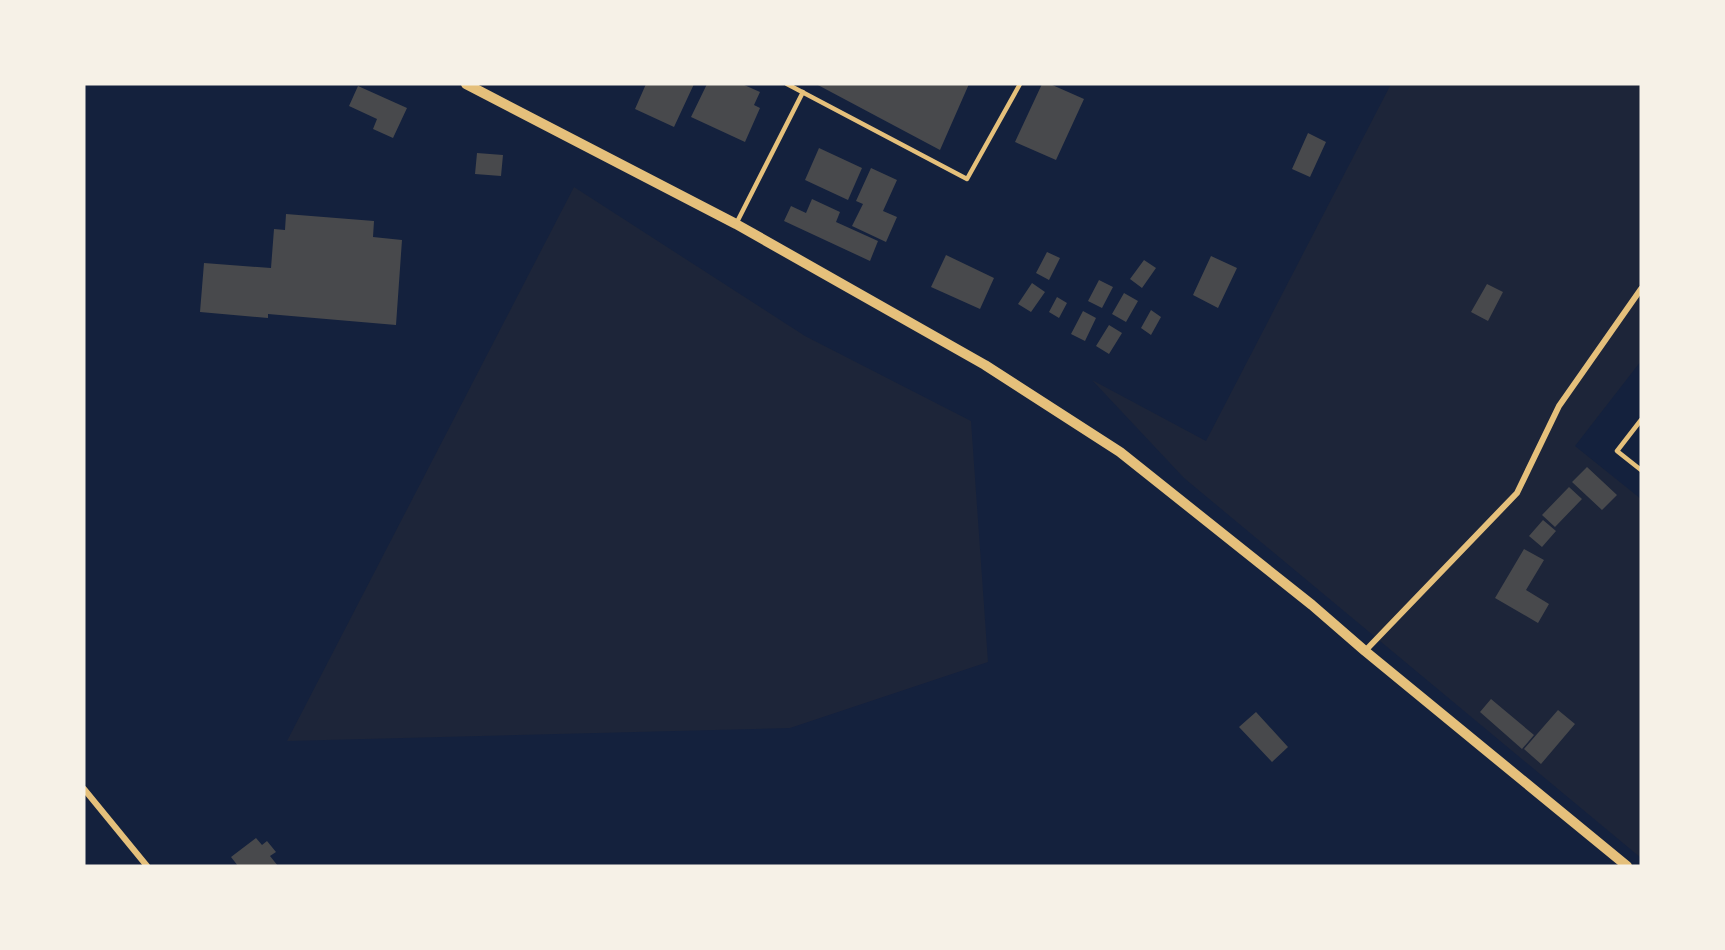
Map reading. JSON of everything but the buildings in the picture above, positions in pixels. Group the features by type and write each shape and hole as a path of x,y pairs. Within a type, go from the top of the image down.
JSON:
{"street":[{"path":"466,84 736,224 984,365 1120,452 1312,605 1627,866"},
{"path":"1365,651 1517,493 1559,406 1641,289"},
{"path":"84,789 147,866"}],"lane":[{"path":"787,84 967,179 1020,84"},
{"path":"736,224 803,92"},
{"path":"1641,420 1617,451 1641,470"}],"shaded area":[{"path":"1391,84 1641,84 1641,361 1575,446 1641,499 1641,858 1184,478 1092,380 1206,441"},
{"path":"574,187 805,336 971,421 988,662 790,728 287,741"}]}
